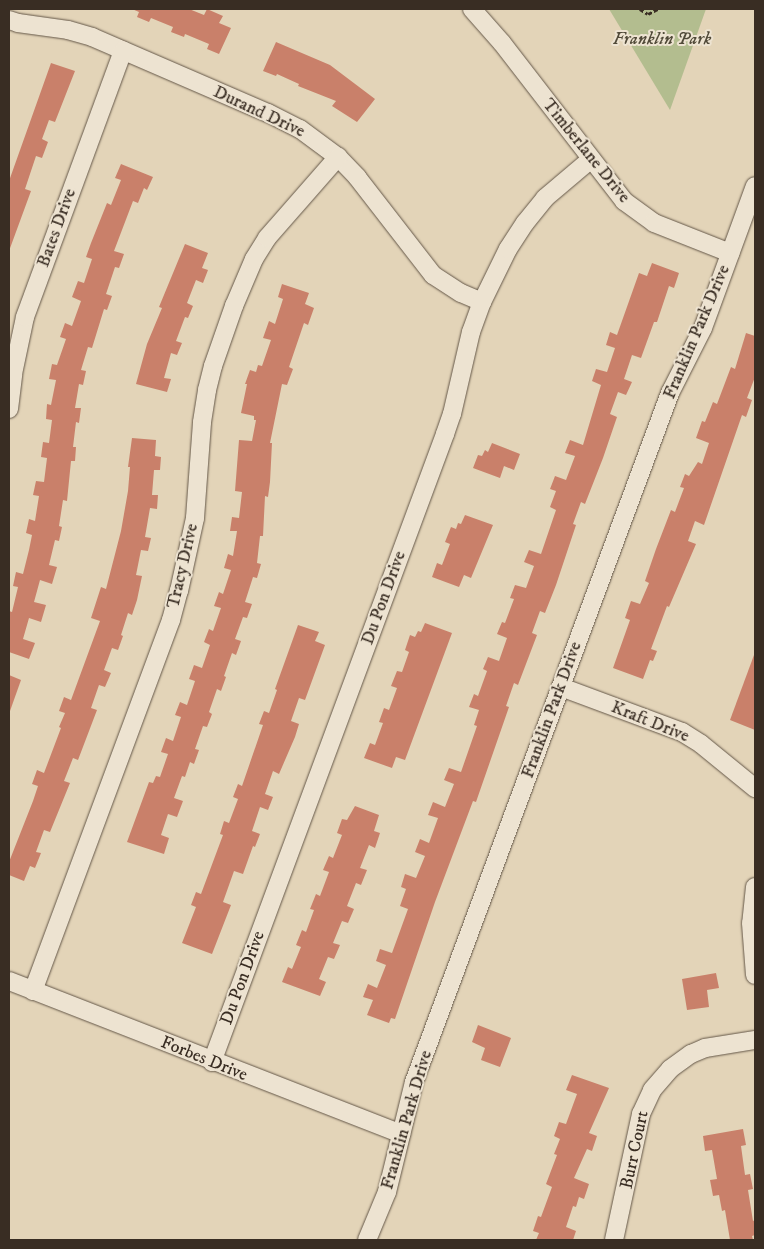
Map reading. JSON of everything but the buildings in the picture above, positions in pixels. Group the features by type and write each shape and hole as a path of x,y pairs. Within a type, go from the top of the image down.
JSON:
{"street":[{"name":"Timberlane Drive","path":"472,9 502,43 612,188 637,213 673,231 730,253"},
{"name":"Durand Drive","path":"9,20 18,24 68,30 123,50 288,122 338,157 370,192 433,275 445,284 482,302"},
{"name":"Bates Drive","path":"9,409 13,374 25,317 123,50"},
{"name":"Tracy Drive","path":"33,990 171,620 180,591 195,518 202,422 207,390 213,366 234,306 254,259 266,238 338,157"},
{"name":"Du Pon Drive","path":"212,1062 445,434 452,414 471,332 482,302 508,249 525,222 546,198 590,160"},
{"name":"Franklin Park Drive","path":"367,1240 387,1192 414,1082 670,393 702,328 755,186"},
{"name":"Kraft Drive","path":"561,687 687,735 701,744 755,788"},
{"path":"755,887 751,923 755,975"},
{"name":"Forbes Drive","path":"9,981 212,1062 401,1134"},
{"name":"Burr Court","path":"614,1240 640,1114 652,1090 670,1069 691,1054 722,1045 755,1028"}],"path":[{"path":"640,9 648,14 658,9"}],"green space":[{"name":"Franklin Park","path":"609,9 706,9 670,110"}]}
